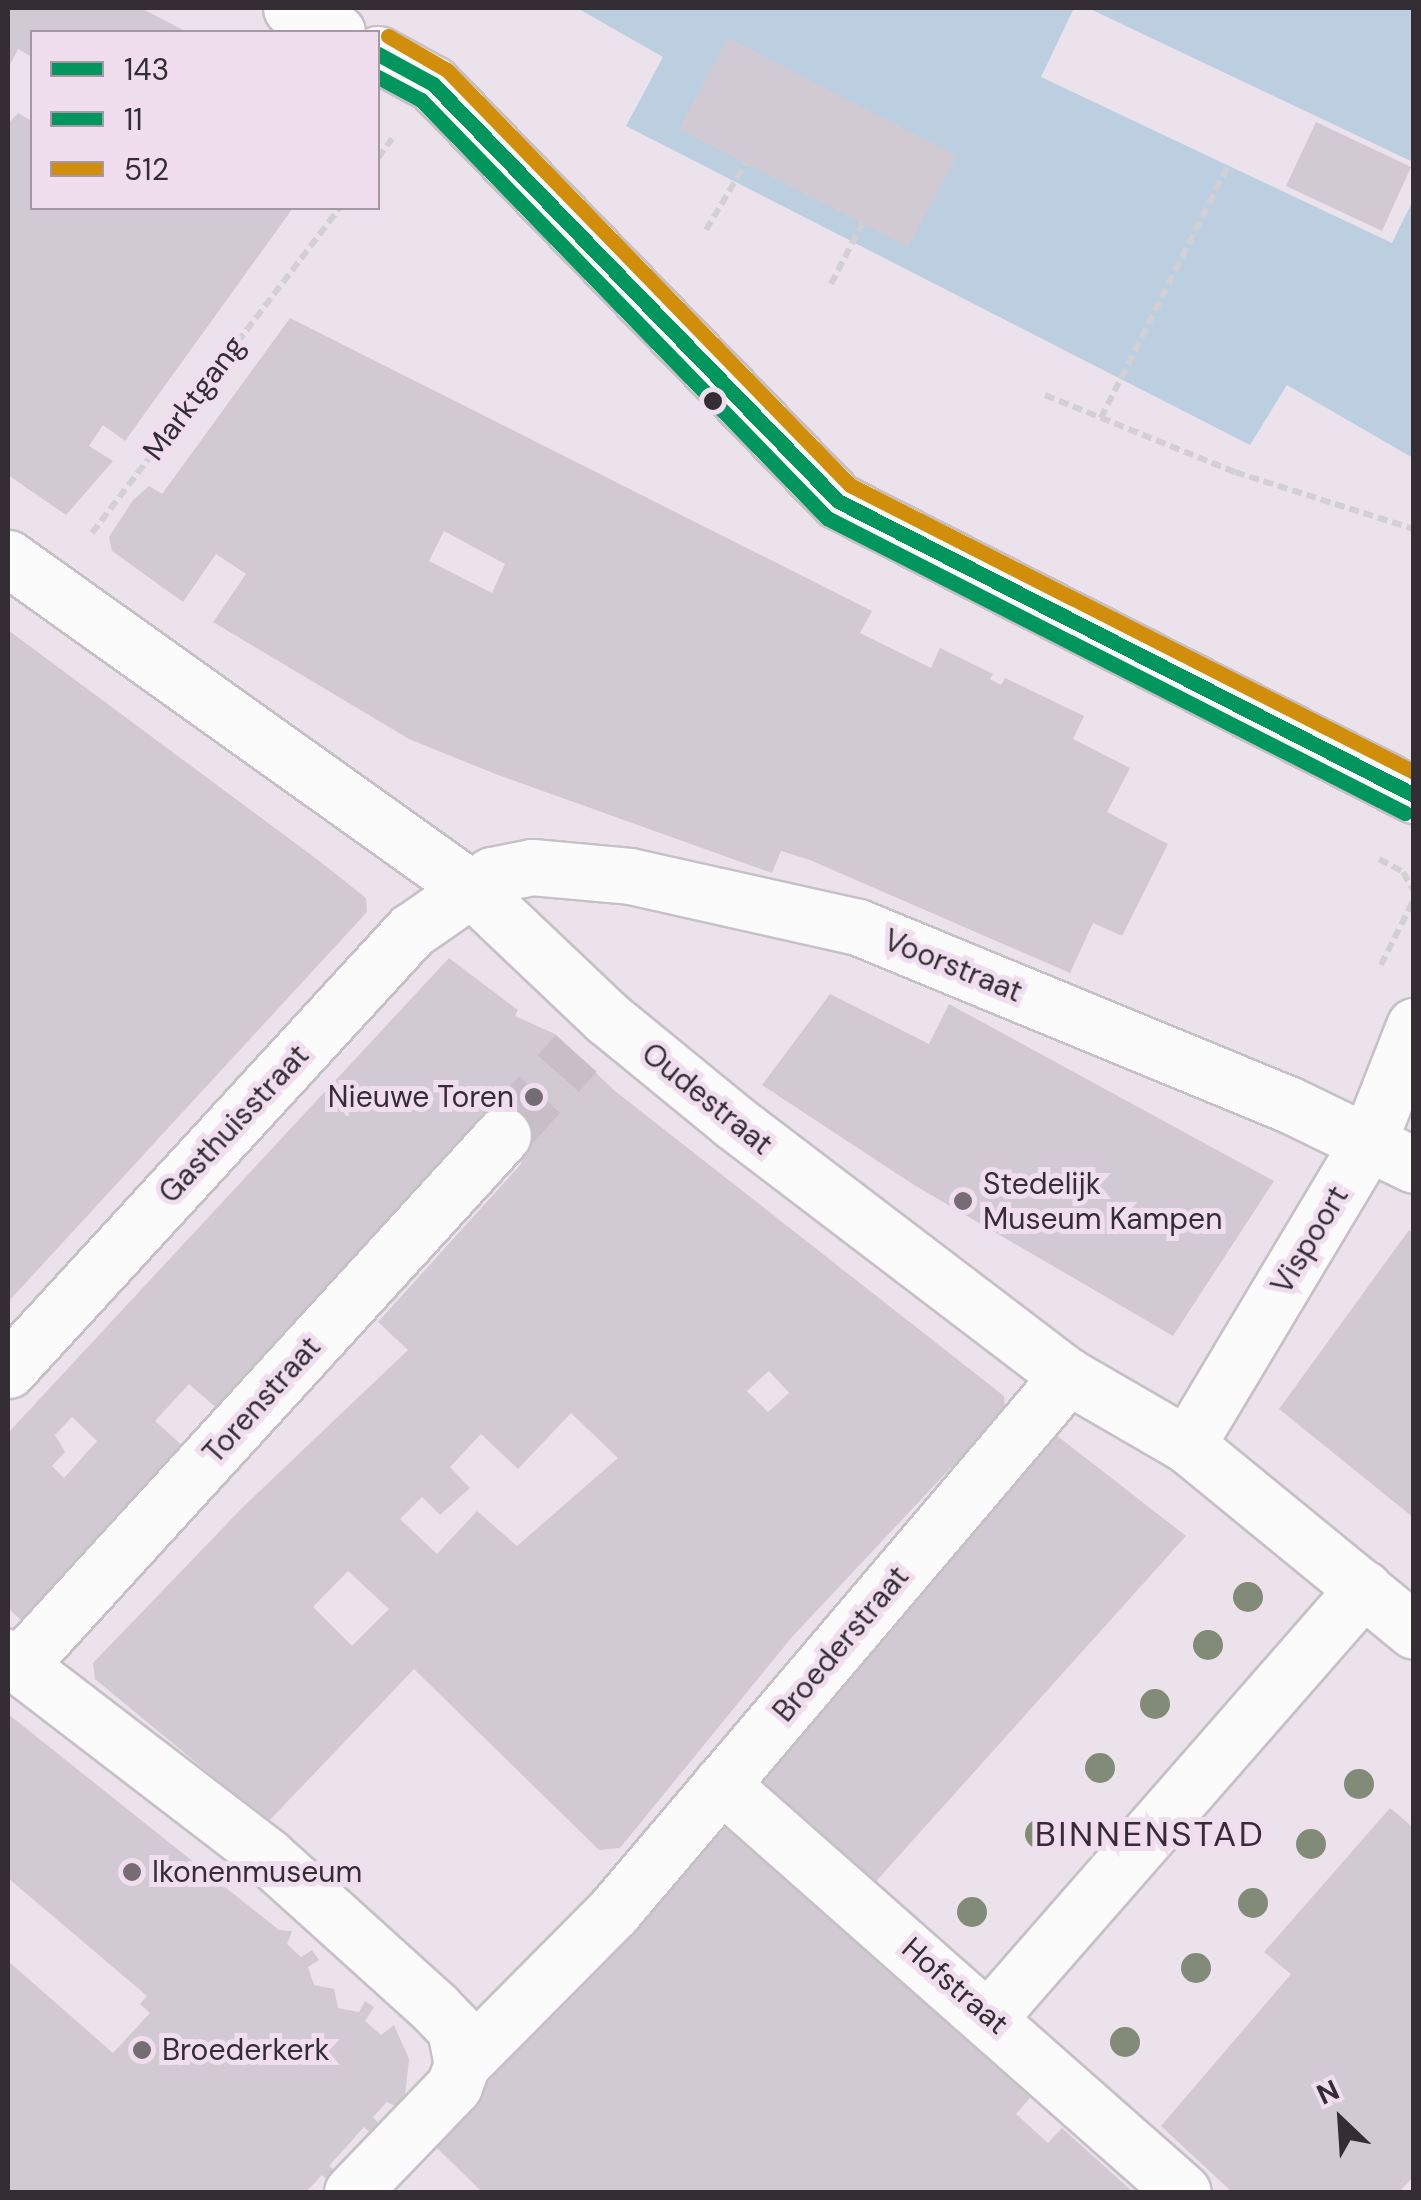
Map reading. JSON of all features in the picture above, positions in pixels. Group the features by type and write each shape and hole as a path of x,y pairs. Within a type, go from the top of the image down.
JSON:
{"street":[{"path":"290,8 333,30"},
{"path":"380,55 433,84 838,501 1414,795"},
{"name":"Oudestraat","path":"28,574 469,887 592,1036 1068,1376 1187,1444 1414,1631"},
{"name":"Voorstraat","path":"469,887 532,868 630,876 858,927 1391,1154"},
{"name":"Gasthuisstraat","path":"8,1370 411,931 469,887"},
{"name":"Vispoort","path":"1187,1444 1391,1154 1414,1026"},
{"name":"Torenstraat","path":"14,1661 503,1135"},
{"name":"Broederstraat","path":"370,2187 454,2086 462,2064 602,1902 722,1784 1068,1376"},
{"path":"990,2016 1364,1588"},
{"path":"14,1661 276,1847 455,2029 462,2064"},
{"name":"Hofstraat","path":"722,1784 990,2016 1183,2192"}],"path":[{"path":"706,230 746,164"},
{"path":"1101,418 1228,166"},
{"name":"Marktgang","path":"28,574 338,210"},
{"path":"831,284 862,224"},
{"path":"1045,395 1235,472 1414,529"}],"water":[{"path":"577,8 1413,8 1413,458 1287,385 1250,445 626,126 663,57"}],"pier":[{"path":"1074,8 1088,8 1413,162 1413,200 1392,243 1041,77"}],"building":[{"path":"8,8 141,8 183,30 30,30 30,56 18,49 8,69"},
{"path":"728,38 957,156 908,247 679,129"},
{"path":"18,113 30,120 30,210 292,210 125,441 103,425 89,446 113,461 66,515 8,475 8,124"},
{"path":"1316,122 1411,167 1382,231 1286,186"},
{"path":"290,318 872,611 860,633 931,668 940,648 993,674 990,679 1001,685 1005,678 1084,716 1073,739 1130,768 1107,812 1168,844 1122,936 1093,923 1070,973 810,860 781,851 772,873 409,739 213,622 246,574 216,554 183,602 112,551 109,537 133,500 149,486 162,494","holes":["444,531 505,564 492,593 429,561"]},
{"path":"8,630 318,860 366,898 367,912 8,1302"},
{"path":"449,958 518,1010 515,1016 555,1034 615,1091 1004,1396 1005,1410 792,1637 620,1848 599,1850 414,1669 268,1822 95,1679 93,1663 243,1507 408,1350 378,1322 521,1164 525,1152 489,1123 220,1411 189,1384 155,1421 185,1448 24,1623 8,1608 8,1433","holes":["769,1371 789,1393 768,1412 747,1391","571,1413 618,1458 517,1546 477,1511 437,1554 400,1519 422,1497 440,1515 470,1488 450,1467 481,1434 518,1469","72,1417 97,1441 64,1478 52,1466 65,1452 55,1435","348,1571 389,1609 352,1646 313,1607"]},
{"path":"830,994 929,1044 949,1004 1274,1181 1173,1336 914,1185 762,1085"},
{"path":"1409,1230 1414,1233 1414,1518 1279,1409"},
{"path":"1051,1431 1186,1536 870,1888 750,1782"},
{"path":"8,1714 279,1930 292,1931 287,1944 301,1957 312,1950 319,1960 308,1967 314,1985 334,1989 338,2008 359,2012 365,2001 374,2007 365,2021 381,2035 394,2025 409,2059 405,2096 399,2108 387,2102 373,2117 382,2127 374,2136 364,2127 329,2166 339,2174 331,2183 322,2175 306,2192 8,2192 8,1961 113,2053 150,2013 140,2004 147,1996 8,1878"},
{"path":"1390,1808 1414,1828 1414,2176 1399,2192 1232,2192 1161,2126 1291,1974 1264,1952"},
{"path":"725,1809 929,1983 917,1995 1031,2097 1016,2114 1048,2143 1062,2128 1133,2192 482,2192 434,2145"}],"tunnel":[{"path":"503,1135 576,1053"}],"transit line":[{"name":"512","path":"388,36 447,70 850,485 1414,772"},
{"name":"143","path":"380,55 433,84 838,501 1414,795"},
{"name":"11","path":"380,78 421,100 827,518 1405,813"}],"place":[{"name":"Nieuwe Toren","path":"534,1097"},
{"name":"Stedelijk Museum Kampen","path":"963,1201"},
{"name":"Ikonenmuseum","path":"132,1872"},
{"name":"Broederkerk","path":"142,2050"}],"district":[{"name":"BINNENSTAD","path":"1150,1834"}]}
